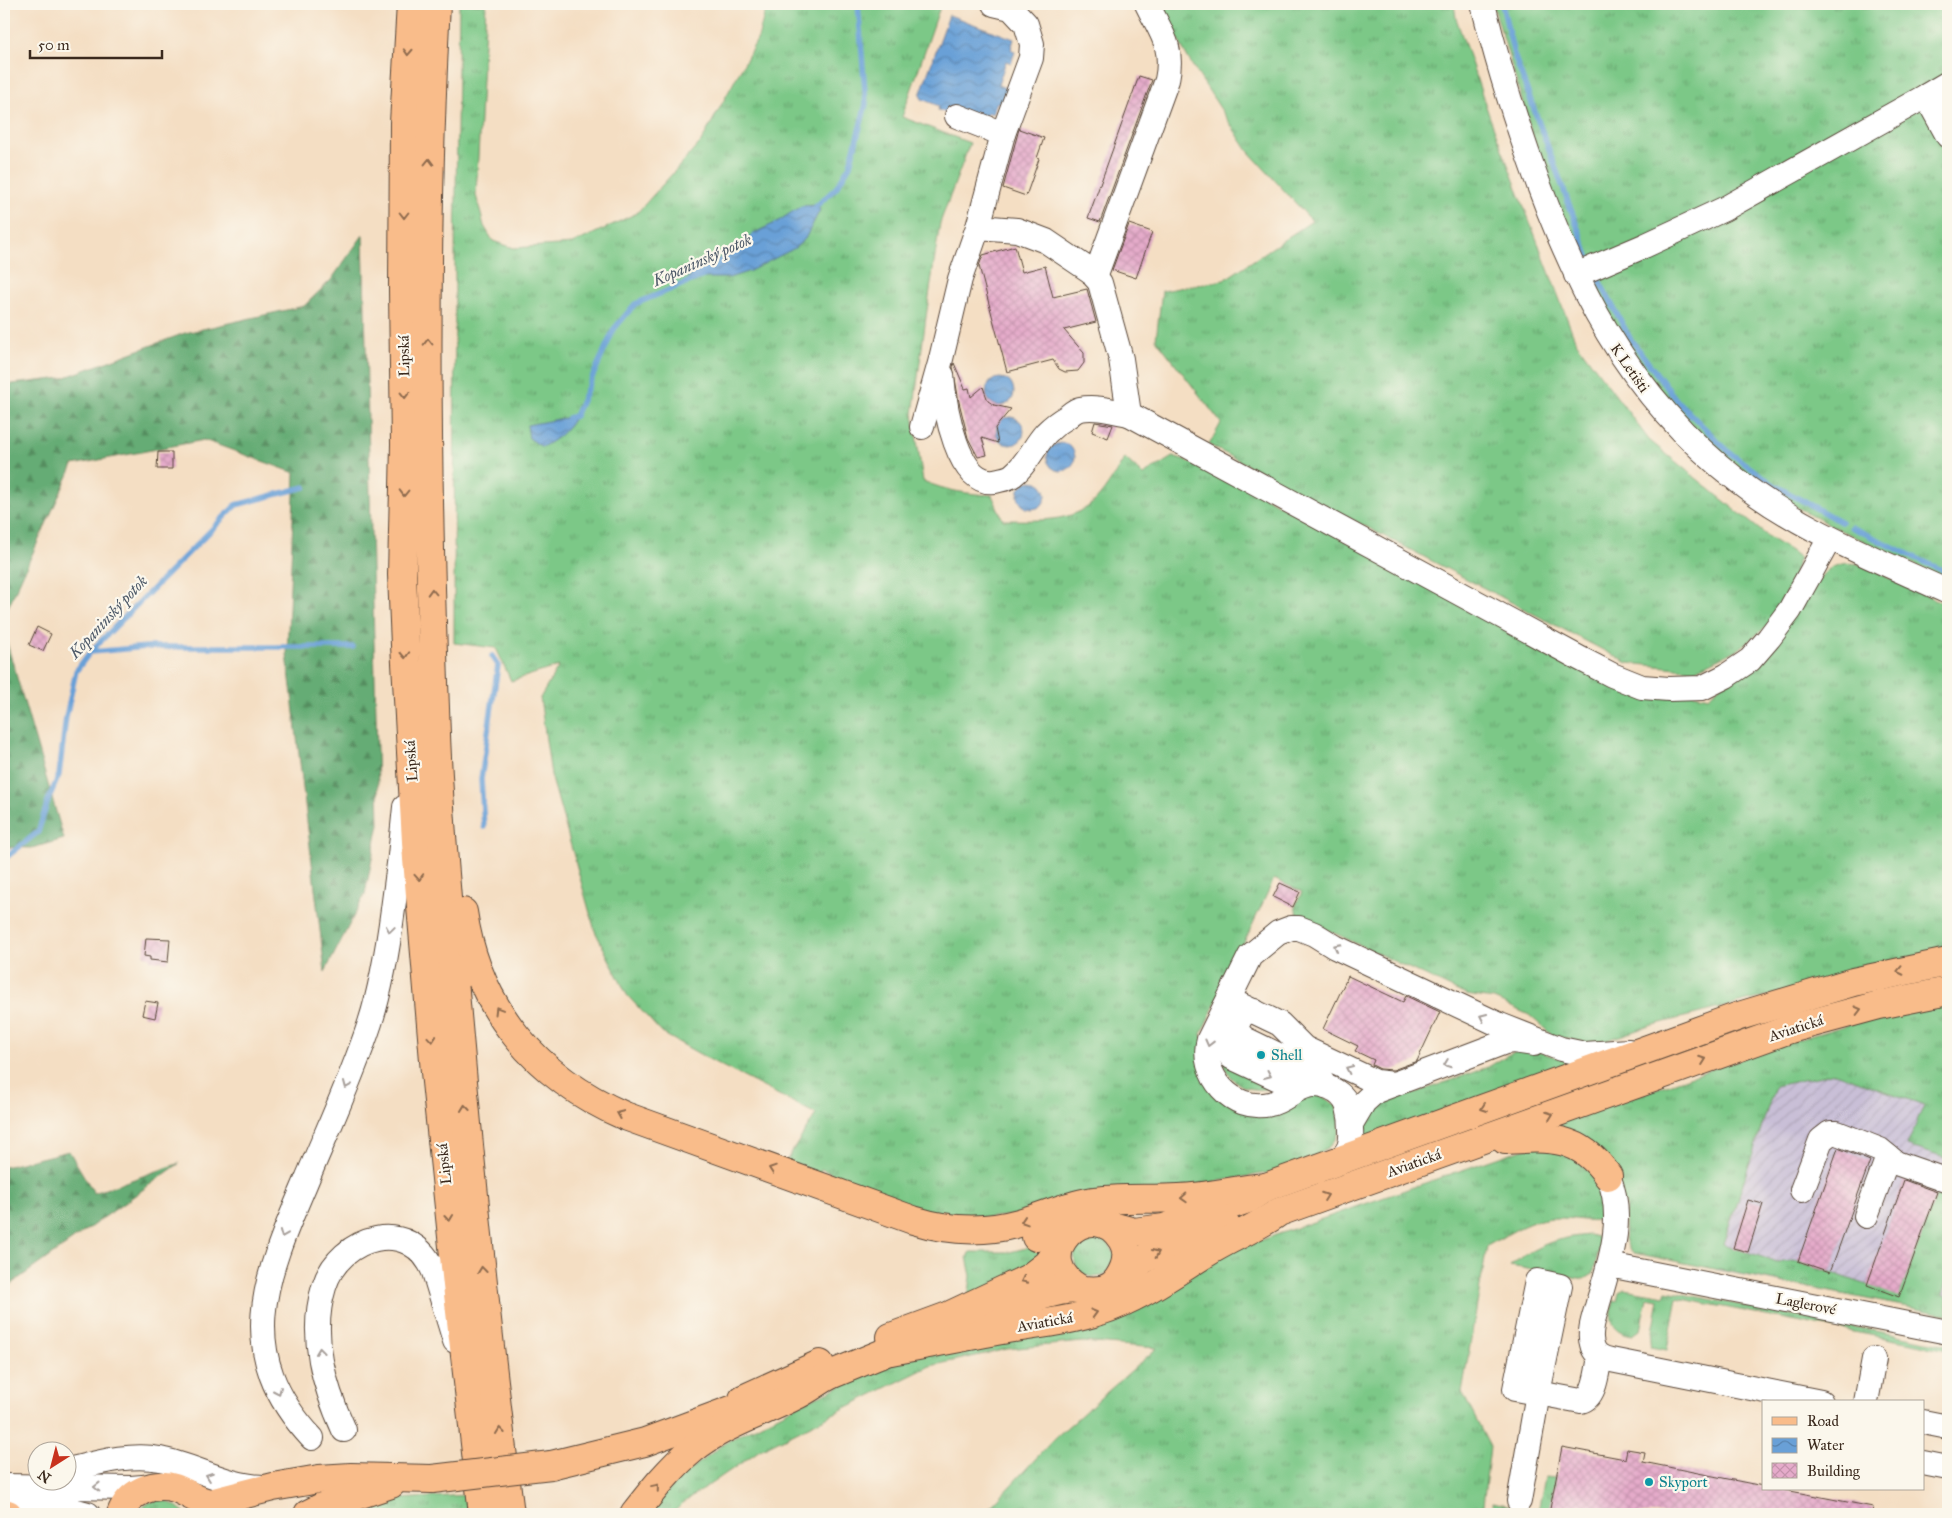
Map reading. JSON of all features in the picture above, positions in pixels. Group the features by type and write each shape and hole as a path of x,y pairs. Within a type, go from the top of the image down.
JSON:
{"main road":[{"name":"Lipská","path":"411,4 404,123 403,291 405,444 402,575 410,741 433,1054 482,1509"},
{"name":"Lipská","path":"436,4 430,121 427,283 430,549 436,736 464,1094 510,1514"},
{"path":"436,736 451,780 463,914 472,956 488,995 513,1034 529,1052 564,1083 606,1108 933,1227 970,1230 1001,1227 1088,1202 1197,1197 1242,1188 1266,1187"},
{"name":"Aviatická","path":"1092,1223 1134,1232 1164,1228 1248,1199 1266,1187 1739,1016 1820,991 1886,974 1948,962"},
{"name":"Aviatická","path":"891,1351 1101,1311 1140,1293 1232,1238 1260,1225 1279,1212 1790,1030 1878,1004 1948,991"},
{"path":"1472,1143 1538,1138 1558,1139 1569,1142 1591,1156 1608,1176"},
{"path":"818,1185 868,1215 928,1237 958,1244 986,1246 1014,1244 1092,1223 1111,1228 1124,1243 1127,1254 1126,1264 1116,1281"},
{"path":"248,1514 285,1498 311,1491 551,1466 645,1442 759,1401 791,1385 830,1375 891,1351 919,1337 990,1315 1054,1292 1073,1289 1102,1290 1134,1266 1161,1251 1254,1217 1279,1212"},
{"path":"705,1419 754,1393 811,1368 869,1344 948,1316 1029,1278 1047,1264 1059,1247 1065,1234 1092,1223"},
{"path":"1059,1247 1059,1268 1065,1279 1084,1290"},
{"path":"634,1514 662,1479 693,1449 719,1432 797,1395 830,1375"},
{"path":"121,1514 127,1502 135,1495 143,1490 163,1486 183,1491 197,1506 201,1502 210,1503 273,1487 319,1479 351,1477 432,1479"},
{"path":"308,1514 322,1507 391,1484"},
{"path":"4,1512 8,1514"}],"street":[{"path":"922,427 940,364 960,279 978,226 1002,134 1031,58 1032,44 1026,24 1011,8 994,4"},
{"path":"1095,277 1167,80 1170,63 1167,44 1146,4"},
{"name":"K Letišti","path":"1483,4 1505,87 1548,211 1576,275 1600,323 1625,363 1649,395 1678,427 1738,481 1771,504 1830,538 1948,592"},
{"path":"1576,275 1724,209 1948,83"},
{"path":"1926,96 1948,136"},
{"path":"957,116 1002,134"},
{"path":"978,226 1017,230 1046,241 1092,272 1100,283 1121,359 1129,414"},
{"path":"940,364 945,408 960,453 967,468 976,477 992,482 1012,476 1028,460 1046,433 1059,421 1079,409 1102,408 1129,414 1579,658 1612,675 1642,687 1668,689 1702,688 1726,676 1750,660 1790,610 1830,538"},
{"path":"312,1438 290,1413 271,1376 262,1328 264,1297 280,1242 352,1072 377,998 384,968 402,843 410,741"},
{"path":"1326,1087 1317,1075 1309,1070 1301,1069 1276,1078 1235,1060 1228,1053 1226,1045 1238,1014 1250,956 1278,933 1290,928 1299,928 1314,934 1335,947 1492,1021 1561,1049"},
{"path":"1238,1014 1280,1024 1304,1048 1376,1082 1388,1085 1394,1084"},
{"path":"1238,1014 1209,1039 1206,1055 1207,1063 1215,1080 1226,1092 1250,1104 1270,1104 1304,1086 1318,1085 1340,1095 1348,1106 1351,1124 1350,1146 1342,1158 1336,1162"},
{"path":"1351,1124 1371,1093 1505,1042 1521,1042 1584,1054 1645,1050"},
{"path":"1802,1190 1821,1140 1830,1133 1837,1133 1880,1150 1896,1163 1948,1182"},
{"path":"1866,1216 1888,1157"},
{"path":"1608,1176 1616,1198 1617,1210 1616,1230 1609,1265 1591,1335 1593,1348 1600,1356 1611,1360 1811,1400"},
{"path":"344,1430 330,1398 322,1370 319,1342 319,1310 324,1286 331,1270 341,1256 363,1242 386,1238 403,1241 418,1250 431,1263 467,1379"},
{"name":"Laglerové","path":"1609,1265 1948,1332"},
{"path":"1518,1501 1538,1393 1584,1400 1592,1390 1600,1356"},
{"path":"1866,1400 1874,1359"},
{"path":"1924,1422 1948,1427"},
{"path":"78,1468 102,1462 146,1458 170,1462 232,1484 273,1487"},
{"path":"1924,1463 1948,1468"},
{"path":"4,1480 28,1477"},
{"path":"4,1486 131,1488 163,1486"},
{"path":"4,1498 52,1504 88,1514"}],"shaded area":[{"path":"1835,1073 1924,1105 1907,1146 1948,1159 1948,1315 1715,1270 1775,1086"}],"green space":[{"path":"459,4 486,4 476,195 484,226 493,241 514,248 572,244 637,213 701,142 758,38 767,4 941,4 902,117 970,143 940,223 913,414 923,481 957,491 992,495 1003,520 1052,519 1076,513 1096,500 1125,458 1143,475 1174,456 1241,484 1583,671 1709,697 1826,571 1838,565 1845,563 1858,564 1948,605 1948,950 1649,1026 1593,1045 1552,1035 1529,1015 1494,999 1466,995 1298,916 1295,907 1302,892 1274,879 1201,1034 1219,1099 1316,1093 1336,1105 1340,1121 1338,1132 1326,1150 1316,1156 1273,1172 1016,1215 949,1221 830,1181 832,1173 821,1169 818,1177 783,1166 816,1114 662,1033 627,995 595,931 551,775 540,698 559,666 511,681 496,648 454,643 455,256"},
{"path":"1158,4 1454,4 1456,18 1490,118 1576,342 1649,440 1770,538 1800,557 1789,587 1766,627 1739,649 1695,670 1628,663 1209,445 1221,423 1156,339 1162,291 1224,280 1312,221 1248,151 1192,65"},
{"path":"1493,4 1948,4 1948,580 1840,530 1776,496 1744,473 1685,421 1633,357 1591,284 1542,167"},
{"path":"363,235 379,824 365,894 325,972 287,654 295,473 204,440 73,465 4,616 4,385 63,378 185,333 304,306 331,280"},
{"path":"4,633 64,839 32,848 4,847"},
{"path":"1948,1003 1948,1159 1907,1146 1924,1105 1835,1073 1775,1086 1723,1244 1777,1262 1798,1261 1899,1296 1939,1186 1948,1190 1948,1277 1942,1294 1948,1296 1948,1315 1634,1253 1625,1238 1626,1205 1547,1127 1786,1043 1864,1020"},
{"path":"1522,1050 1533,1050 1565,1060 1566,1065 1362,1140 1359,1127 1368,1109 1391,1096 1407,1096 1488,1067 1510,1054"},
{"path":"1220,1056 1281,1085 1260,1089 1251,1089 1243,1086 1230,1075 1224,1067"},
{"path":"1531,1146 1568,1152 1596,1178 1604,1198 1603,1219 1556,1218 1538,1221 1520,1228 1487,1246 1462,1392 1490,1447 1482,1514 984,1514 1055,1438 1157,1348 1082,1342 1007,1349 930,1366 760,1450 683,1503 672,1514 647,1514 682,1476 726,1442 802,1403 902,1360 961,1345"},
{"path":"69,1151 94,1193 180,1163 4,1289 4,1167"},
{"path":"1589,1235 1602,1238 1593,1274 1585,1279 1510,1266 1547,1244 1566,1238"},
{"path":"1091,1236 1105,1238 1116,1256 1105,1275 1097,1277 1083,1274 1079,1270 1074,1258 1078,1243"},
{"path":"1030,1247 1048,1252 968,1300 971,1276 967,1257 970,1252 1010,1252"},
{"path":"1624,1289 1665,1296 1667,1291 1948,1345 1948,1350 1677,1298 1667,1350 1650,1347 1659,1300 1647,1298 1640,1330 1633,1335 1625,1333 1616,1328 1612,1319 1614,1300 1617,1301 1619,1293"},
{"path":"1545,1477 1556,1478 1549,1514 1502,1514 1493,1512 1492,1502 1538,1511"},
{"path":"467,1495 468,1514 334,1514 367,1504 398,1499"},
{"path":"162,1500 175,1505 185,1514 136,1514 147,1504"}],"water":[{"path":"949,15 1014,39 1011,49 1015,52 1011,63 1006,61 998,85 1010,90 1005,105 997,102 992,114 988,112 986,117 953,115 938,110 939,106 922,99 920,95"},
{"path":"817,205 820,210 805,239 795,248 750,271 729,278 687,278 699,267 713,262 738,247 754,233 777,222 801,206"},
{"path":"1000,378 1010,382 1014,392 1010,402 1000,406 990,402 986,392 990,382"},
{"path":"575,416 561,434 542,447 529,438 527,425"},
{"path":"1010,417 1020,421 1024,431 1020,441 1010,445 1000,441 996,431 1000,421"},
{"path":"1061,443 1071,447 1075,457 1071,467 1061,471 1051,467 1047,457 1051,447"},
{"path":"1032,481 1042,485 1046,495 1042,505 1032,509 1022,505 1018,495 1022,485"}],"building":[{"path":"1139,76 1152,80 1100,222 1088,218"},
{"path":"1019,129 1044,138 1026,196 1003,188"},
{"path":"1129,224 1152,232 1136,278 1112,270"},
{"path":"1015,246 1022,272 1045,266 1053,297 1087,289 1096,322 1064,330 1084,353 1084,363 1078,371 1065,372 1059,369 1053,360 1007,372 979,266 983,255"},
{"path":"954,363 965,389 969,388 971,397 983,387 988,401 994,405 1011,409 995,428 998,443 982,438 987,455 978,457 968,438 959,402 953,367"},
{"path":"1095,422 1113,425 1108,438 1092,432"},
{"path":"158,452 172,452 172,469 157,469"},
{"path":"37,627 51,634 43,651 29,645"},
{"path":"1280,883 1300,892 1293,907 1273,897"},
{"path":"146,938 170,939 168,962 150,960 150,957 144,956"},
{"path":"1348,976 1403,1002 1406,996 1440,1012 1417,1061 1393,1070 1380,1069 1372,1065 1374,1060 1355,1051 1358,1046 1323,1029"},
{"path":"145,1001 158,1003 155,1018 142,1015"},
{"path":"1838,1148 1870,1161 1830,1272 1798,1261"},
{"path":"1904,1180 1937,1192 1899,1297 1867,1285"},
{"path":"1748,1200 1763,1204 1748,1252 1733,1248"},
{"name":"Skyport","path":"1562,1447 1625,1459 1627,1449 1645,1452 1643,1462 1762,1486 1762,1490 1785,1490 1873,1507 1872,1514 1549,1514"}],"waterway":[{"name":"Kopaninský potok","path":"812,210 836,188 850,165 866,104 858,4"},
{"path":"1502,4 1514,55 1591,264"},
{"path":"1595,273 1631,340 1678,402 1730,453 1774,485 1841,522"},
{"name":"Kopaninský potok","path":"568,418 575,416 614,329 635,304 703,276"},
{"name":"Kopaninský potok","path":"4,859 38,832 59,775 66,717 76,671 90,652 236,505 305,487"},
{"path":"1851,527 1948,573"},
{"path":"91,652 147,647 353,647"},
{"path":"484,827 481,779 498,665 492,656"}],"place":[{"name":"Shell","path":"1261,1055"},
{"name":"Skyport","path":"1649,1482"}]}
